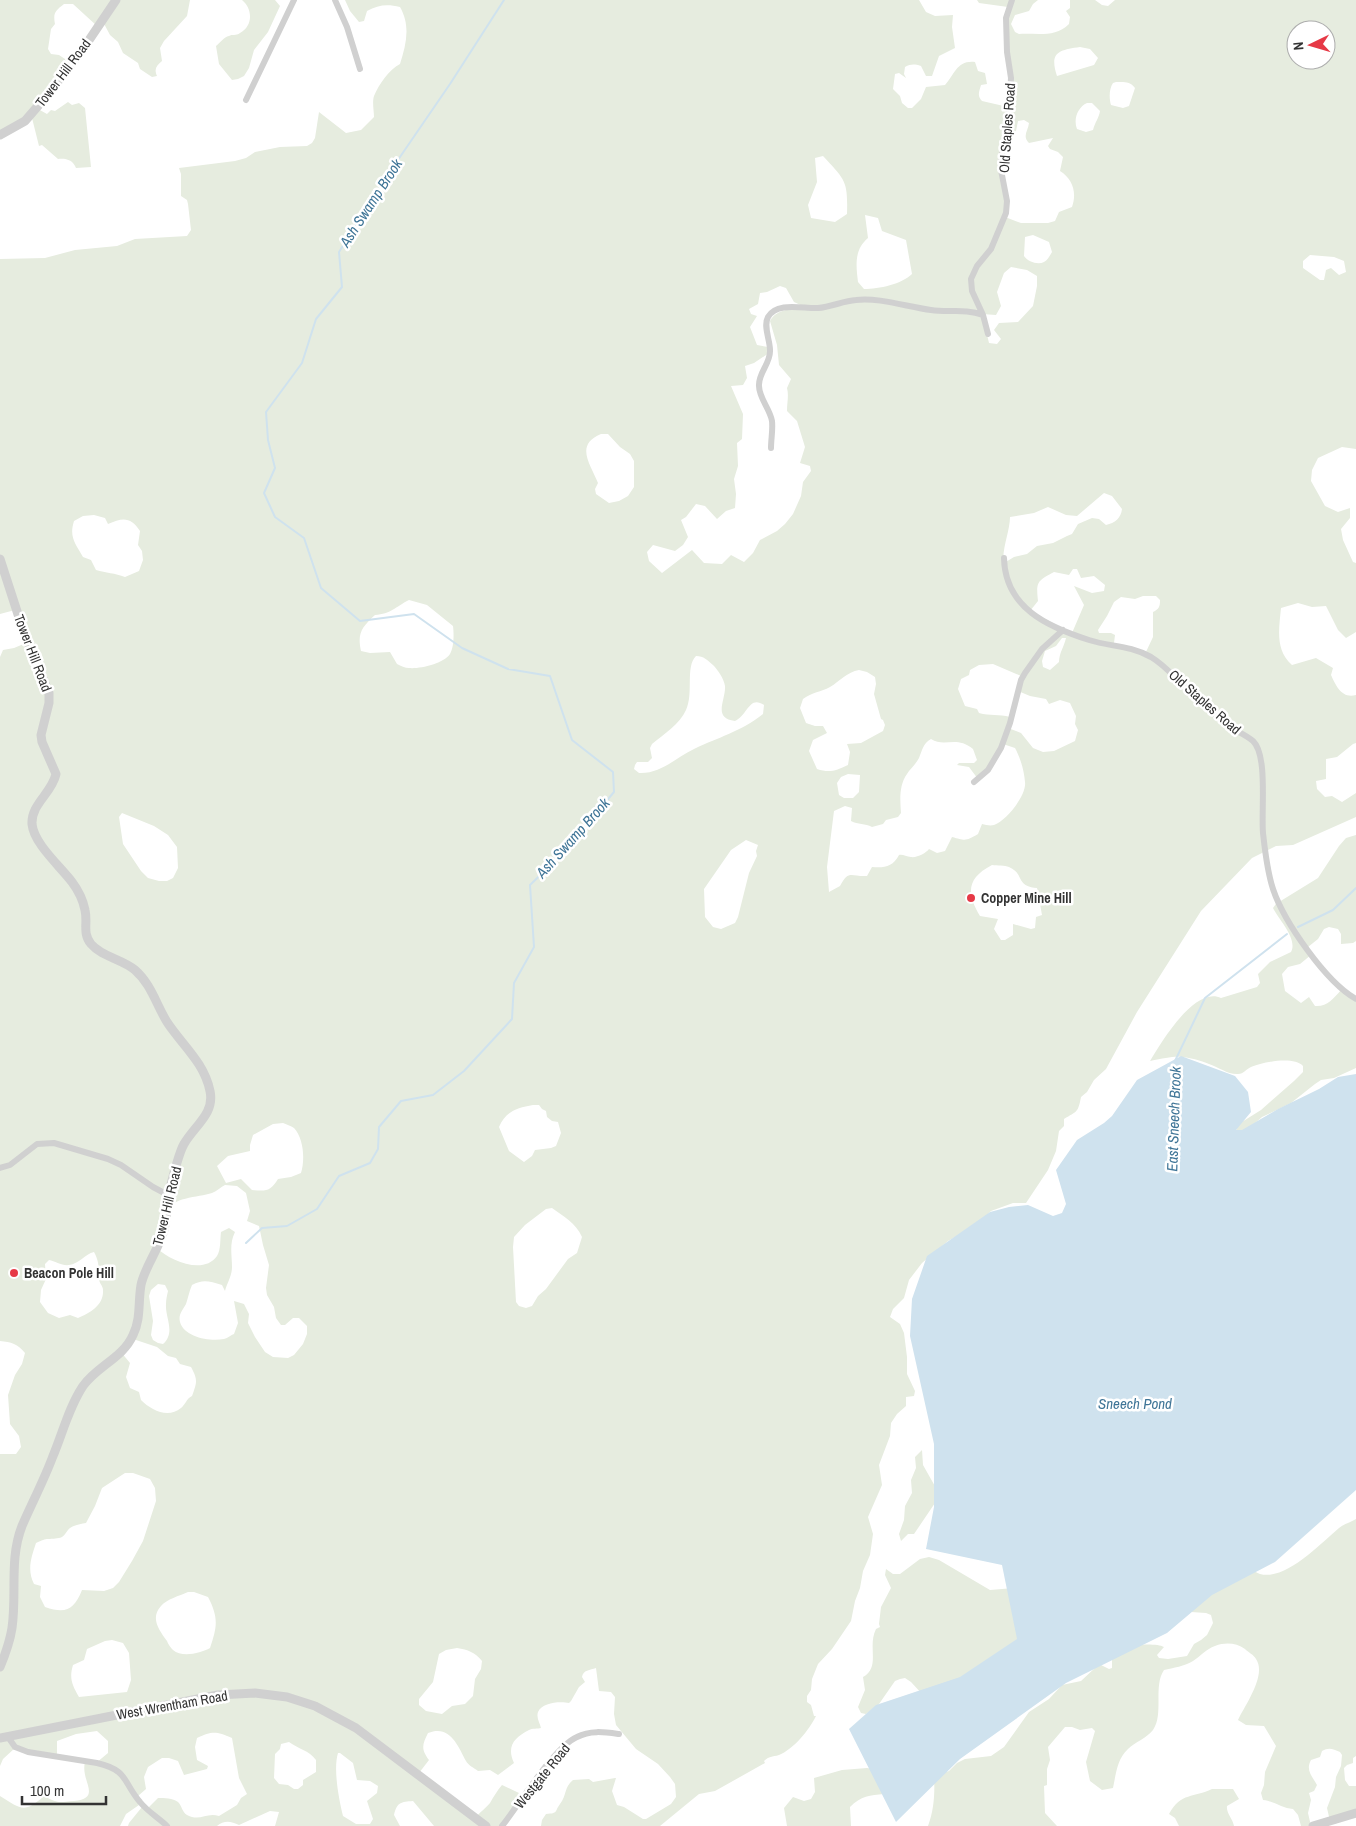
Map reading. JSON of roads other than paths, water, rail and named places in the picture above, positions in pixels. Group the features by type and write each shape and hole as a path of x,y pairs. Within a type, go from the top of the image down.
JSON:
{"street":[{"name":"Tower Hill Road","path":"0,135 26,121 79,55 116,0"},
{"path":"246,100 294,0"},
{"path":"335,0 347,27 360,69"},
{"name":"Old Staples Road","path":"988,334 983,316 974,297 971,279 977,266 991,249 1001,226 1008,201 1001,170 1001,160 1011,78 1007,52 1006,18 1012,0"},
{"path":"771,448 772,420 759,389 759,380 770,359 771,349 766,322 772,312 785,308 820,308 856,299 898,303 930,310 965,310 983,316"},
{"name":"Old Staples Road","path":"1004,558 1008,582 1014,595 1041,621 1088,640 1128,648 1153,659 1229,726 1248,737 1256,745 1260,752 1262,765 1263,832 1273,889 1288,921 1316,960 1339,986 1356,999"},
{"name":"Tower Hill Road","path":"0,559 25,636 50,698 41,735 42,742 56,774 51,787 35,810 32,823 35,834 77,890 85,907 85,932 89,942 98,950 129,965 142,976 152,991 166,1020 201,1065 210,1092 207,1113 183,1146 168,1196 163,1234 143,1280 135,1332 125,1349 89,1378 79,1393 70,1410 54,1454 16,1542 12,1630 0,1667"},
{"path":"974,782 988,770 1001,748 1024,673 1042,648 1062,630"},
{"path":"0,1168 10,1165 37,1144 54,1143 122,1165 168,1196"},
{"name":"West Wrentham Road","path":"4,1737 218,1695 255,1693 280,1696 315,1706 356,1728 486,1826"},
{"name":"Westgate Road","path":"502,1826 552,1759 570,1741 576,1737 595,1732 618,1734"},
{"path":"4,1737 15,1747 28,1752 108,1766 117,1770 126,1779 139,1802 167,1826"},
{"path":"1313,1826 1356,1813"}],"water":[{"name":"Sneech Pond","path":"1181,1056 1235,1076 1248,1092 1251,1112 1236,1130 1242,1130 1338,1077 1356,1074 1356,1490 1275,1562 1212,1595 1167,1633 1066,1683 960,1759 896,1822 849,1729 876,1705 960,1677 1017,1639 1002,1565 926,1549 934,1507 934,1444 910,1336 912,1299 927,1256 990,1212 1028,1205 1053,1216 1062,1213 1066,1204 1056,1170 1077,1140 1112,1116 1137,1080"}],"waterway":[{"name":"Ash Swamp Brook","path":"246,1243 262,1228 287,1226 317,1209 339,1176 370,1163 378,1149 379,1127 401,1101 433,1095 464,1071 512,1019 514,983 534,947 530,885 561,855 614,792 613,772 572,740 550,676 508,669 462,648 414,614 360,621 321,588 304,538 275,517 264,493 275,468 268,440 266,412 302,363 316,319 342,287 339,252 504,0"},
{"name":"East Sneech Brook","path":"1298,927 1333,910 1356,888"},
{"name":"East Sneech Brook","path":"1175,1061 1205,998 1287,934"}],"place":[{"name":"Copper Mine Hill","path":"971,898"},
{"name":"Beacon Pole Hill","path":"14,1273"}]}
